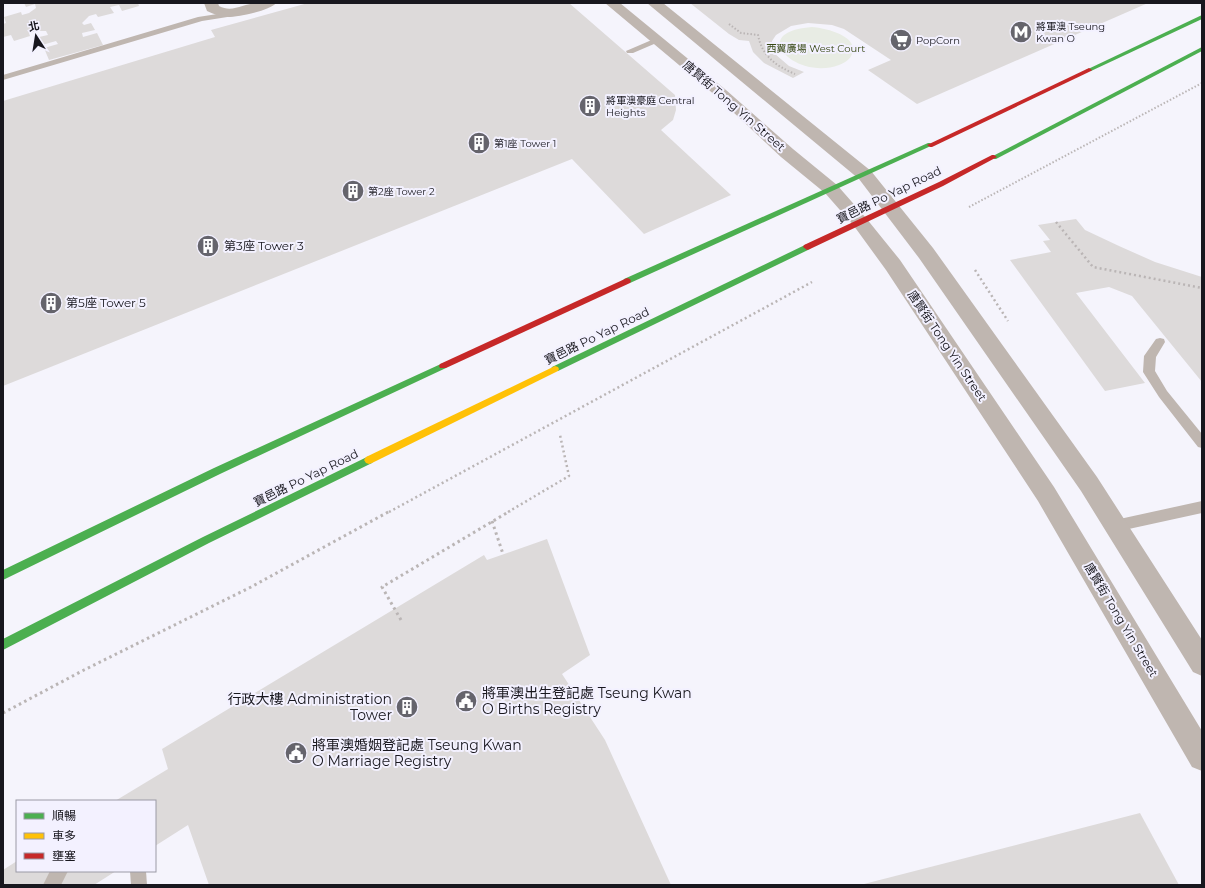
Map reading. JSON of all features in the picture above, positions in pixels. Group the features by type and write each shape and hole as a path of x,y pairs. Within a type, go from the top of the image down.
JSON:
{"main road":[{"path":"3,575 217,471 530,325 865,175 1202,17"},
{"name":"寶邑路 Po Yap Road","path":"3,645 213,537 787,256 942,184 1202,49"}],"street":[{"path":"211,4 212,8 220,12 239,12 269,3"},
{"name":"唐賢街 Tong Yin Street","path":"612,3 721,93 787,153 831,189 860,222 893,265 1046,494 1202,757"},
{"path":"654,3 865,175 926,253 1089,484 1202,663"}],"lane":[{"path":"201,19 211,4"},
{"path":"3,78 201,19 239,12"},
{"path":"630,51 657,41"},
{"path":"1160,342 1150,356 1149,372 1163,394 1202,443"},
{"path":"1115,526 1202,507"},
{"path":"51,885 59,872"},
{"path":"138,872 139,885"}],"path":[{"path":"729,24 741,33 758,35 760,47 766,56 775,64 795,74"},
{"path":"969,207 1202,83"},
{"path":"1056,222 1093,267 1202,288"},
{"path":"3,713 84,670 251,587 812,282"},
{"path":"401,620 382,587 569,476 560,435"},
{"path":"492,521 503,554"}],"green space":[{"name":"西翼廣場 West Court","path":"812,27 832,31 846,37 853,47 850,58 839,65 823,68 808,67 794,61 785,54 780,45 782,37 792,31"}],"building":[{"path":"24,3 138,3 139,6 122,11 119,5 110,7 114,13 98,17 96,14 89,16 82,23 84,25 91,23 95,30 82,33 83,37 97,33 103,45 49,60 44,48 58,44 56,41 42,45 39,37 48,35 46,31 29,33 30,36 14,41 11,35 3,37 3,24 6,23 4,17 21,12 22,15 29,13 36,8 35,4 26,7"},
{"path":"308,3 569,3 675,95 676,110 673,120 661,130 731,195 644,234 572,159 3,386 3,101 215,37 211,30"},
{"path":"690,3 1148,3 917,104 868,70 891,60 844,29 832,25 808,23 791,26 776,35 772,41 772,49 775,54 789,66 804,72 793,78 764,63 753,52 749,41 739,40 729,34"},
{"path":"1076,219 1085,230 1119,246 1155,262 1202,277 1202,382 1132,296 1109,287 1076,293 1145,383 1105,391 1010,260 1051,252 1043,241 1050,240 1038,225"},
{"name":"行政大樓 Administration Tower","path":"547,539 590,655 562,674 605,740 671,885 209,885 188,825 156,845 156,800 117,800 168,769 162,749 484,555 487,560"},
{"path":"1140,813 1179,885 864,885 864,884"},
{"path":"16,862 16,872 114,872 94,885 3,885 3,870"}],"traffic: fast":[{"path":"1089,70 1202,17"},
{"path":"994,157 1202,49"},
{"path":"627,281 930,145"},
{"path":"555,369 807,247"},
{"path":"3,575 217,471 443,366"},
{"path":"3,645 206,540 369,460"}],"traffic: slow":[{"path":"369,460 555,369"}],"traffic: jam":[{"path":"930,145 1089,70"},
{"path":"807,247 941,184 994,157"},
{"path":"443,366 627,281"}],"place":[{"name":"將軍澳 Tseung Kwan O","path":"1021,32"},
{"name":"PopCorn","path":"901,40"},
{"name":"將軍澳豪庭 Central Heights","path":"590,106"},
{"name":"第1座 Tower 1","path":"479,143"},
{"name":"第2座 Tower 2","path":"353,191"},
{"name":"第3座 Tower 3","path":"208,246"},
{"name":"第5座 Tower 5","path":"51,303"},
{"name":"將軍澳出生登記處 Tseung Kwan O Births Registry","path":"466,701"},
{"name":"行政大樓 Administration Tower","path":"407,707"},
{"name":"將軍澳婚姻登記處 Tseung Kwan O Marriage Registry","path":"296,753"}]}
